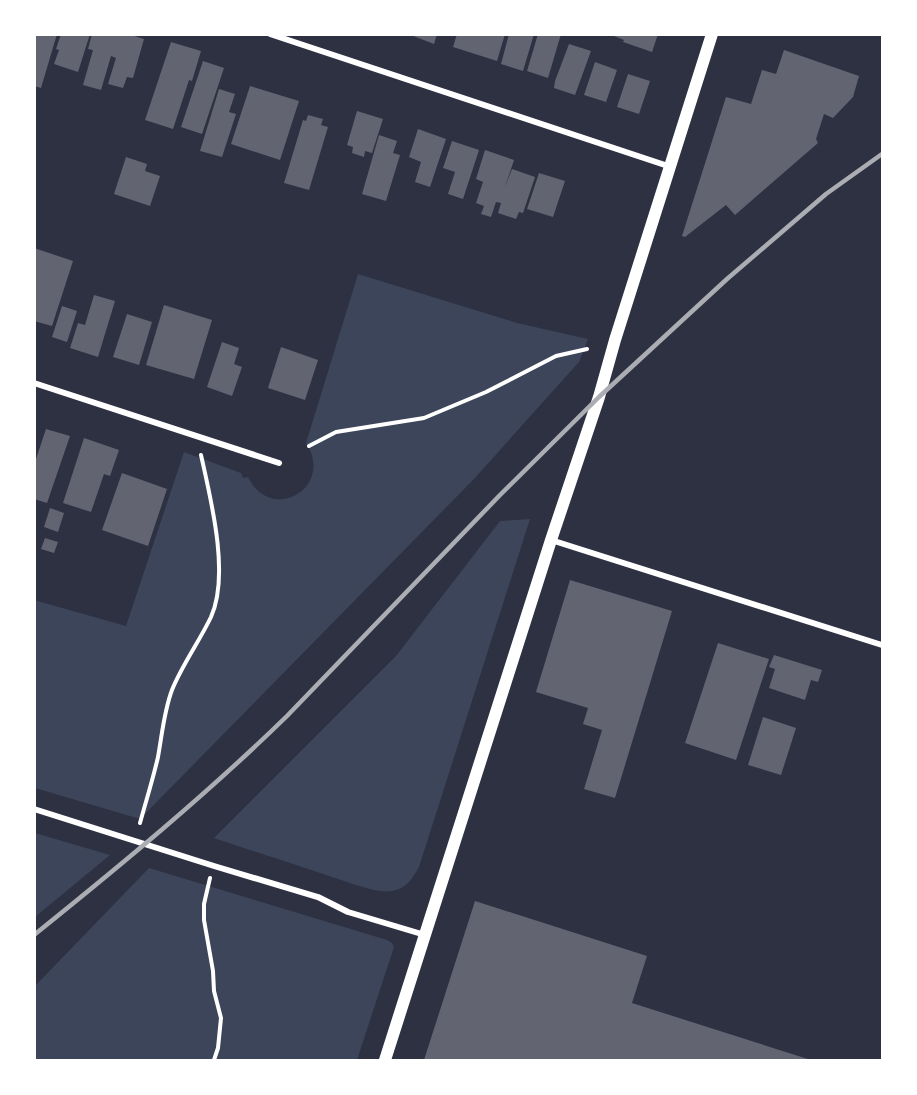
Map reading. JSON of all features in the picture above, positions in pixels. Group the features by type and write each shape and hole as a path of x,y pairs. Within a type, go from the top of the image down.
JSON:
{"main road":[{"path":"385,1060 550,540 599,397 712,34"}],"street":[{"path":"270,34 671,166"},
{"path":"34,382 279,463"},
{"path":"550,540 882,645"},
{"path":"34,809 318,897 348,912 426,935"}],"path":[{"path":"309,446 336,432 424,418 486,392 556,356 587,349"},
{"path":"140,823 158,756 172,690 212,615 218,591 219,563 212,502 201,455"},
{"path":"214,866 204,904 204,920 214,991 221,1018 218,1048 214,1060"}],"shaded area":[{"path":"358,274 517,323 588,339 579,362 474,479 140,819 35,788 34,600 126,626 184,452 241,473 243,478 248,477 259,491 271,498 285,499 297,494 307,486 313,474 313,459 306,443"},
{"path":"530,519 419,867 408,882 392,891 370,889 214,838 396,656 500,521"},
{"path":"34,833 110,855 35,917"},
{"path":"149,868 392,943 394,947 357,1060 35,1060 34,987"}],"building":[{"path":"34,34 57,34 41,88 34,86"},
{"path":"61,34 90,34 78,72 54,64"},
{"path":"92,34 128,34 144,39 133,78 127,77 123,88 108,84 116,58 111,56 101,90 83,85 93,50 88,49"},
{"path":"408,34 437,34 434,44"},
{"path":"457,34 505,34 497,61 453,47"},
{"path":"509,34 534,34 523,71 501,64"},
{"path":"538,34 561,34 548,78 527,71"},
{"path":"609,34 658,34 652,52 623,42 624,40"},
{"path":"171,42 201,51 173,129 145,120"},
{"path":"569,44 591,51 575,95 554,88"},
{"path":"784,50 859,76 853,97 833,118 824,114 816,139 818,143 735,215 726,205 685,237 682,236 726,97 751,104 762,70 776,74"},
{"path":"203,61 224,68 202,134 181,127"},
{"path":"595,62 617,70 606,102 584,95"},
{"path":"628,74 650,81 639,114 617,107"},
{"path":"250,86 299,101 280,160 231,144"},
{"path":"219,89 235,94 229,112 236,114 222,157 200,151"},
{"path":"357,111 383,119 372,153 365,151 364,157 352,153 353,147 347,145"},
{"path":"308,115 323,119 321,125 328,127 309,190 284,183 303,120 306,121"},
{"path":"418,129 446,139 430,187 415,182 421,162 409,157"},
{"path":"379,135 397,141 393,153 400,155 386,201 362,194"},
{"path":"452,141 479,150 463,199 448,194 455,172 443,168"},
{"path":"485,150 514,160 505,187 512,169 535,177 523,213 519,212 516,219 498,213 501,203 496,202 491,217 481,214 484,206 476,203 483,182 476,179"},
{"path":"126,157 147,164 145,171 160,176 150,206 114,194"},
{"path":"539,173 565,181 553,217 527,209"},
{"path":"34,248 73,261 52,326 34,321"},
{"path":"94,295 115,301 98,357 70,348 78,323 85,325"},
{"path":"164,305 212,320 194,379 146,365"},
{"path":"62,306 77,311 67,342 52,337"},
{"path":"127,314 152,322 139,365 113,357"},
{"path":"222,342 239,348 234,364 242,367 232,396 207,387"},
{"path":"281,347 318,360 305,400 268,388"},
{"path":"46,429 70,436 47,503 34,499 34,459 36,459"},
{"path":"84,438 119,450 110,476 104,474 91,512 63,503"},
{"path":"122,473 167,489 148,546 102,530"},
{"path":"50,508 64,513 58,532 44,527"},
{"path":"45,538 58,542 54,553 41,549"},
{"path":"570,580 672,611 615,798 584,789 602,730 583,724 588,708 536,692"},
{"path":"718,643 769,659 736,760 685,743"},
{"path":"774,655 822,670 818,682 811,680 805,700 769,688 775,669 769,667"},
{"path":"763,717 796,728 781,775 748,765"},
{"path":"475,901 647,956 632,1003 811,1060 424,1060"}],"railway":[{"path":"34,935 163,828 257,745 500,495 599,397 727,279 826,194 882,154"}]}
